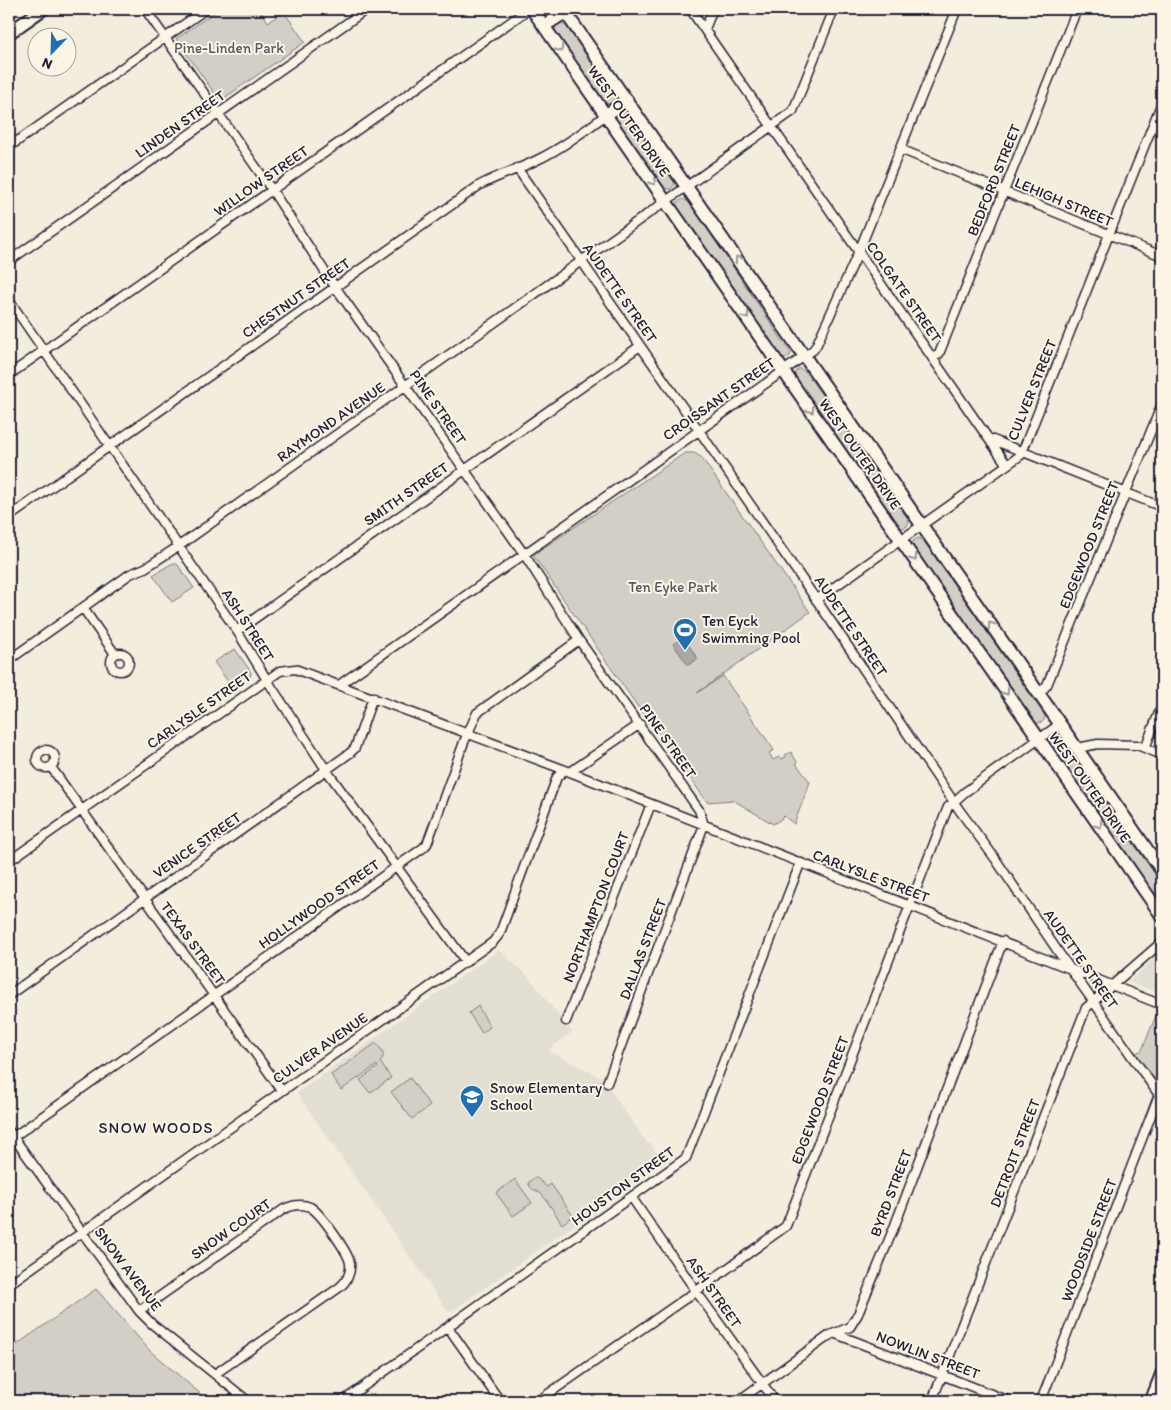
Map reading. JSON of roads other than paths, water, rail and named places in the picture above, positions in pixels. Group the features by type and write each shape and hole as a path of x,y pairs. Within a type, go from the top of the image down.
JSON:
{"main road":[{"path":"9,33 43,9"},
{"name":"WEST OUTER DRIVE","path":"531,9 784,370 1162,916"},
{"path":"544,26 565,11"},
{"name":"WEST OUTER DRIVE","path":"565,11 1162,872"},
{"path":"606,115 627,100"},
{"path":"1151,1401 1162,1372"}],"street":[{"name":"PINE STREET","path":"145,9 524,554 579,640 699,810 704,825"},
{"path":"9,148 206,9"},
{"name":"LINDEN STREET","path":"9,261 367,9"},
{"name":"WILLOW STREET","path":"9,375 531,9"},
{"name":"COLGATE STREET","path":"690,9 1007,465"},
{"path":"705,30 713,9"},
{"path":"773,127 795,109 834,9"},
{"name":"CROISSANT STREET","path":"339,684 805,356 816,346 859,251 957,9"},
{"name":"BEDFORD STREET","path":"933,358 939,354 1077,9"},
{"name":"CULVER STREET","path":"816,600 1021,455 1162,102"},
{"name":"CHESTNUT STREET","path":"9,516 480,185 554,151 606,115"},
{"name":"RAYMOND AVENUE","path":"9,660 130,574 145,568 179,546 773,127"},
{"name":"LEHIGH STREET","path":"900,150 1162,256"},
{"name":"AUDETTE STREET","path":"517,168 954,802 1161,1094"},
{"name":"ASH STREET","path":"9,300 237,631 327,770 466,962"},
{"name":"SMITH STREET","path":"237,631 640,346"},
{"name":"EDGEWOOD STREET","path":"1039,694 1047,685 1162,404"},
{"path":"988,438 1162,507"},
{"path":"83,608 115,654"},
{"name":"HOLLYWOOD STREET","path":"10,1136 214,995 427,844 475,717 482,709 579,640"},
{"name":"CARLYSLE STREET","path":"9,862 280,671 295,668 568,771 800,864 1162,1004"},
{"name":"VENICE STREET","path":"9,995 327,770 355,748 373,697"},
{"path":"1145,748 1162,705"},
{"name":"CULVER AVENUE","path":"9,1284 493,942 500,933 557,777 640,724"},
{"name":"EDGEWOOD STREET","path":"538,1401 786,1226 948,807 1060,724"},
{"path":"1077,748 1098,744 1137,745 1162,755"},
{"name":"TEXAS STREET","path":"51,767 282,1091"},
{"name":"NORTHAMPTON COURT","path":"566,1021 651,804"},
{"name":"DALLAS STREET","path":"606,1083 704,825"},
{"name":"HOUSTON STREET","path":"343,1401 686,1158 800,864"},
{"name":"BYRD STREET","path":"738,1401 822,1341 850,1328 858,1314 894,1224 1003,941"},
{"name":"DETROIT STREET","path":"932,1401 944,1376 1086,1008 1162,942"},
{"name":"WOODSIDE STREET","path":"1041,1401 1161,1094"},
{"name":"SNOW AVENUE","path":"10,1136 139,1311 152,1324 248,1401"},
{"name":"ASH STREET","path":"632,1198 775,1401"},
{"name":"SNOW COURT","path":"139,1311 284,1208 301,1205 317,1212 348,1257 350,1269 346,1281 215,1374"},
{"path":"448,1327 500,1401"},
{"name":"NOWLIN STREET","path":"836,1334 1009,1401"}],"place":[{"name":"Ten Eyck Swimming Pool","path":"685,651"},
{"name":"Snow Elementary School","path":"472,1118"}],"district":[{"name":"SNOW WOODS","path":"156,1127"}],"park label":[{"name":"Pine-Linden Park","path":"229,48"},
{"name":"Ten Eyke Park","path":"673,587"}]}
